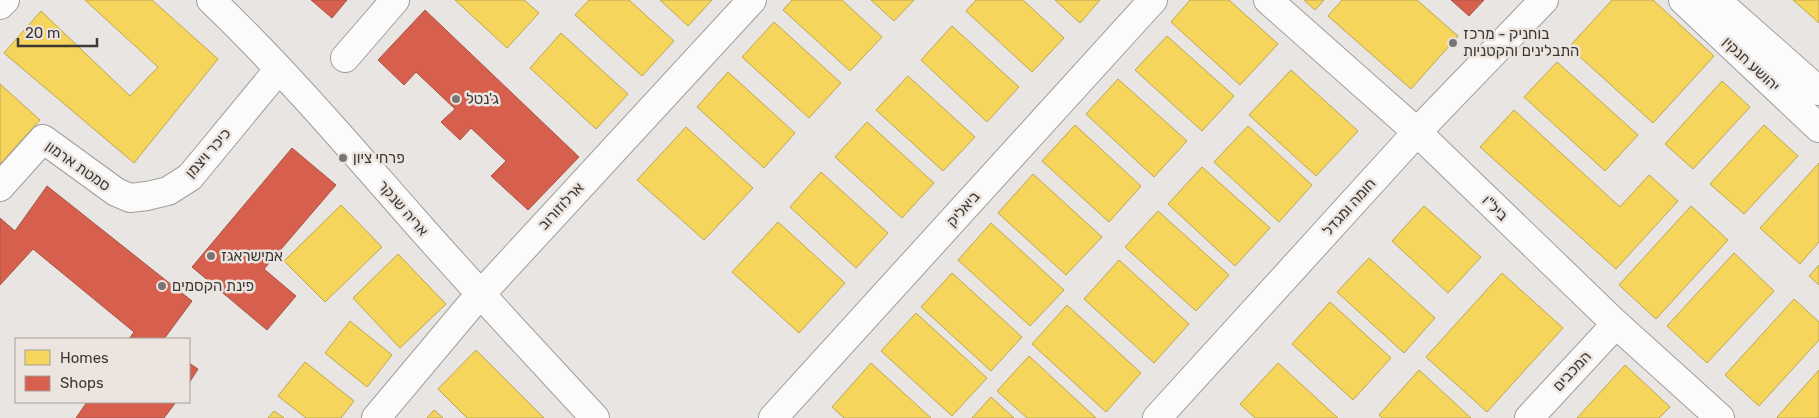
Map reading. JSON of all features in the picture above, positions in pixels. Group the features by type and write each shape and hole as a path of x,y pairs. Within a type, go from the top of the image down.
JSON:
{"street":[{"path":"0,5 5,0"},
{"name":"אריה שנקר","path":"211,0 279,69 480,295 595,418"},
{"path":"345,58 395,0"},
{"name":"ארלוזורוב","path":"376,418 428,353 480,295 752,0"},
{"name":"ביאליק","path":"773,418 1153,0"},
{"name":"ביל\"ו","path":"1268,0 1417,132 1616,324 1720,418"},
{"name":"חומה ומגדל","path":"1156,418 1417,132 1544,0"},
{"name":"יהושע חנקין","path":"1684,0 1819,128"},
{"name":"יהושע חנקין","path":"1716,0 1819,91"},
{"name":"כיכר ויצמן","path":"116,192 130,198 147,196 168,191 190,177 279,69"},
{"name":"סמטת ארמון","path":"0,187 43,139 116,192"},
{"name":"המכבים","path":"1529,418 1616,324"}],"building: Homes":[{"path":"85,0 152,0 218,59 134,163 4,53 41,11 130,96 158,67"},
{"path":"455,0 524,0 539,13 507,48"},
{"path":"589,0 629,0 674,41 642,76 575,15"},
{"path":"660,0 712,0 688,26"},
{"path":"792,0 842,0 882,37 850,71 783,10"},
{"path":"871,0 914,0 894,21"},
{"path":"976,0 1023,0 1064,38 1032,72 966,11"},
{"path":"1055,0 1100,0 1080,23"},
{"path":"1190,0 1229,0 1278,44 1240,85 1171,22"},
{"path":"1304,0 1324,0 1315,10"},
{"path":"1342,0 1417,0 1458,36 1411,89 1328,16"},
{"path":"1612,0 1653,0 1714,56 1653,123 1569,47"},
{"path":"1793,0 1819,0 1819,23"},
{"path":"774,22 841,83 809,118 742,57"},
{"path":"952,26 1019,87 987,122 921,60"},
{"path":"561,33 628,94 596,129 530,68"},
{"path":"1167,36 1234,96 1202,131 1135,70"},
{"path":"1557,62 1638,135 1605,171 1524,97"},
{"path":"1291,70 1358,131 1316,176 1249,115"},
{"path":"728,72 795,133 764,168 697,107"},
{"path":"908,76 975,137 943,171 876,110"},
{"path":"1118,79 1187,141 1154,177 1086,114"},
{"path":"1722,81 1750,107 1693,169 1665,144"},
{"path":"0,84 40,120 0,164"},
{"path":"1514,110 1620,207 1649,175 1678,201 1616,269 1480,147"},
{"path":"867,122 934,183 902,218 835,157"},
{"path":"1075,125 1141,186 1109,222 1042,161"},
{"path":"1764,125 1798,156 1744,214 1710,184"},
{"path":"1248,126 1312,185 1279,222 1214,162"},
{"path":"686,127 753,188 704,240 637,180"},
{"path":"1819,163 1819,242 1800,264 1760,228"},
{"path":"1202,167 1270,228 1235,266 1168,204"},
{"path":"821,172 888,233 856,268 790,207"},
{"path":"1033,174 1102,237 1066,275 998,213"},
{"path":"341,205 382,247 325,302 284,261"},
{"path":"1424,206 1481,257 1448,293 1392,241"},
{"path":"1691,206 1728,240 1656,319 1619,285"},
{"path":"1158,211 1229,275 1196,311 1125,247"},
{"path":"778,222 845,283 799,333 732,272"},
{"path":"991,223 1064,290 1030,326 958,260"},
{"path":"1734,253 1774,291 1707,363 1667,326"},
{"path":"398,254 446,304 400,348 353,298"},
{"path":"1369,258 1435,318 1404,353 1337,292"},
{"path":"1119,260 1189,324 1154,363 1084,299"},
{"path":"1819,265 1819,285 1809,276"},
{"path":"952,273 1022,337 991,371 921,307"},
{"path":"1502,273 1563,328 1487,412 1426,357"},
{"path":"1794,299 1819,322 1819,340 1759,406 1725,375"},
{"path":"1330,302 1391,358 1353,400 1292,344"},
{"path":"1067,305 1141,373 1106,412 1032,344"},
{"path":"916,313 987,378 952,416 881,351"},
{"path":"350,321 392,355 367,387 325,353"},
{"path":"476,350 544,418 467,418 438,389"},
{"path":"1029,356 1096,418 1027,418 997,391"},
{"path":"305,362 354,401 341,418 306,418 278,396"},
{"path":"871,363 931,418 844,418 832,407"},
{"path":"1278,363 1338,418 1255,418 1240,404"},
{"path":"1625,365 1670,407 1659,418 1577,418"},
{"path":"1419,370 1471,418 1382,418 1379,415"},
{"path":"1819,370 1819,418 1778,418 1777,417"},
{"path":"991,397 1014,418 972,418"},
{"path":"434,410 443,418 427,418"},
{"path":"274,411 284,418 268,418"}],"building: Shops":[{"path":"311,0 347,0 332,18"},
{"path":"1451,0 1484,0 1469,16"},
{"path":"425,10 579,157 528,210 491,176 506,161 471,128 460,140 441,122 455,109 416,72 404,85 378,60"},
{"path":"292,148 336,185 264,269 296,296 267,330 192,267"},
{"path":"47,186 192,301 165,338 130,338 134,332 33,249 0,285 0,218 15,231"},
{"path":"190,364 198,369 190,381"},
{"path":"86,403 175,403 164,418 76,418"}],"place":[{"name":"בוחניק - מרכז התבלינים והקטניות","path":"1453,43"},
{"name":"ג'נטל","path":"456,99"},
{"name":"פרחי ציון","path":"343,158"},
{"name":"אמישראגז","path":"211,256"},
{"name":"פינת הקסמים","path":"162,286"}]}
